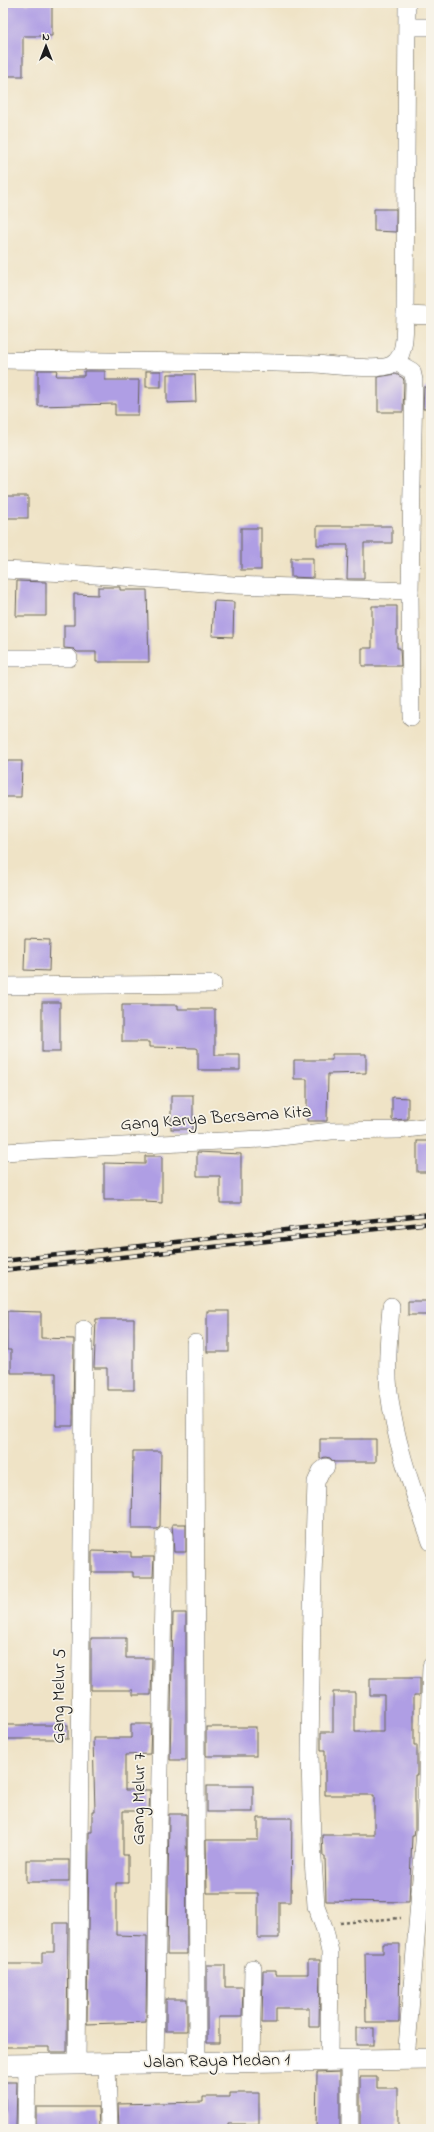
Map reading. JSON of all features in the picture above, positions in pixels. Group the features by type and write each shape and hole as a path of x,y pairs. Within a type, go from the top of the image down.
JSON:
{"street":[{"path":"3,360 315,364 376,367 389,366 396,362 400,357 403,342 405,315 407,3"},
{"path":"408,27 431,27"},
{"path":"405,315 431,316"},
{"path":"396,362 412,371 414,380 410,591 411,718"},
{"path":"3,570 233,585 410,591"},
{"path":"3,658 70,658"},
{"path":"3,986 213,984"},
{"name":"Gang Karya Bersama Kita","path":"3,1152 263,1139 331,1132 403,1129 431,1126"},
{"path":"390,1306 389,1390 392,1409 410,1481 431,1542"},
{"name":"Gang Melur 5","path":"77,2064 84,1329"},
{"path":"195,1343 197,2062"},
{"path":"326,1467 321,1471 316,1482 312,1609 310,1756 312,1843 316,1906 323,1924 330,1952 329,2060"},
{"name":"Gang Melur 7","path":"155,2063 164,1536"},
{"path":"406,2059 424,1830 431,1666"},
{"path":"251,2061 253,1968"},
{"name":"Jalan Raya Medan 1","path":"3,2066 431,2059"},
{"path":"350,2060 350,2129"},
{"path":"107,2064 109,2129"},
{"path":"26,2129 27,2065"}],"path":[{"path":"323,1924 417,1917"}],"building":[{"path":"3,4 52,4 52,36 23,36 23,76 3,76"},
{"path":"374,209 396,209 396,232 374,231"},
{"path":"38,370 57,370 56,376 84,376 84,371 105,371 105,380 139,380 138,415 115,415 115,404 38,406"},
{"path":"146,371 161,371 161,387 146,387"},
{"path":"167,374 195,374 196,402 167,403"},
{"path":"396,374 403,378 404,381 403,412 378,412 378,377"},
{"path":"424,387 431,387 431,409 423,409"},
{"path":"4,496 28,496 28,518 4,518"},
{"path":"317,526 392,526 392,543 364,543 364,579 347,579 348,545 317,545"},
{"path":"241,528 261,528 261,570 241,570"},
{"path":"291,558 313,558 313,578 291,577"},
{"path":"17,581 46,582 46,616 16,616"},
{"path":"98,587 120,587 120,590 147,590 149,662 96,662 96,652 77,652 74,649 64,648 64,625 74,625 74,594 98,595"},
{"path":"214,601 234,602 233,637 212,636"},
{"path":"372,606 397,606 397,648 400,648 401,666 362,666 362,648 372,648"},
{"path":"3,761 22,761 21,797 3,797"},
{"path":"25,939 50,940 49,971 24,970"},
{"path":"42,1002 60,1002 60,1052 42,1052"},
{"path":"122,1005 178,1005 178,1009 215,1009 215,1055 240,1055 240,1070 198,1070 198,1049 196,1048 149,1047 149,1042 122,1042"},
{"path":"332,1054 366,1054 366,1073 328,1074 327,1121 307,1121 307,1079 294,1079 294,1060 332,1060"},
{"path":"171,1095 193,1095 193,1129 171,1129"},
{"path":"392,1097 408,1098 408,1119 392,1120"},
{"path":"417,1141 431,1141 431,1172 417,1172"},
{"path":"197,1152 241,1154 241,1203 220,1203 220,1176 197,1176"},
{"path":"145,1156 162,1156 162,1203 145,1202 145,1200 104,1200 104,1163 145,1164"},
{"path":"408,1301 431,1301 431,1315 408,1315"},
{"path":"7,1311 41,1312 41,1338 74,1339 73,1426 56,1426 56,1373 11,1373 11,1350 7,1350"},
{"path":"207,1311 229,1311 229,1352 207,1352"},
{"path":"96,1319 134,1319 134,1390 107,1390 107,1368 94,1368"},
{"path":"320,1439 376,1439 376,1462 334,1462 330,1458 325,1457 320,1459"},
{"path":"133,1451 161,1451 160,1527 157,1529 132,1529"},
{"path":"172,1524 186,1524 186,1552 174,1552"},
{"path":"92,1551 131,1552 131,1557 154,1557 153,1577 133,1577 133,1572 92,1572"},
{"path":"173,1613 186,1613 186,1760 170,1760"},
{"path":"91,1638 126,1638 126,1658 152,1658 151,1695 133,1695 133,1690 91,1690"},
{"path":"370,1678 420,1678 420,1695 414,1695 414,1745 417,1745 417,1775 415,1775 415,1829 414,1836 412,1836 409,1902 326,1901 325,1856 323,1856 322,1835 374,1835 374,1795 325,1795 325,1750 321,1750 321,1732 333,1732 333,1692 355,1692 355,1732 384,1732 384,1695 370,1695"},
{"path":"131,1724 151,1724 150,1754 125,1755 125,1790 150,1790 149,1811 123,1811 123,1855 128,1855 128,1883 116,1883 116,1935 147,1936 146,2022 87,2024 89,1832 92,1832 92,1811 95,1811 93,1738 131,1738"},
{"path":"3,1725 68,1725 68,1739 3,1739"},
{"path":"206,1727 256,1727 256,1756 206,1756"},
{"path":"207,1786 253,1786 253,1812 207,1812"},
{"path":"169,1814 186,1814 187,1954 167,1954"},
{"path":"258,1818 292,1818 291,1902 279,1902 279,1938 258,1938 258,1893 207,1893 206,1840 258,1840"},
{"path":"26,1860 69,1860 69,1882 26,1882"},
{"path":"54,1923 68,1923 67,2052 49,2052 49,2047 3,2047 3,1964 42,1964 42,1952 54,1952"},
{"path":"383,1944 400,1944 399,2022 366,2022 365,1953 383,1953"},
{"path":"308,1960 320,1960 319,2027 309,2027 309,2008 276,2008 276,2023 262,2023 263,1970 276,1970 276,1974 308,1974"},
{"path":"207,1965 225,1965 225,1987 243,1987 242,2017 219,2017 219,2043 207,2043"},
{"path":"166,1999 187,1999 187,2031 166,2031"},
{"path":"356,2028 374,2028 374,2045 356,2045"},
{"path":"340,2072 340,2129 316,2129 317,2073"},
{"path":"360,2077 377,2077 377,2088 398,2088 398,2129 360,2127"},
{"path":"5,2082 17,2082 16,2128 5,2128"},
{"path":"230,2093 259,2093 259,2124 228,2124 228,2129 119,2129 118,2104 203,2102 203,2097 230,2097"},
{"path":"36,2107 98,2107 99,2129 36,2128"}],"railway":[{"path":"3,1261 431,1214"},
{"path":"3,1270 431,1223"}]}
